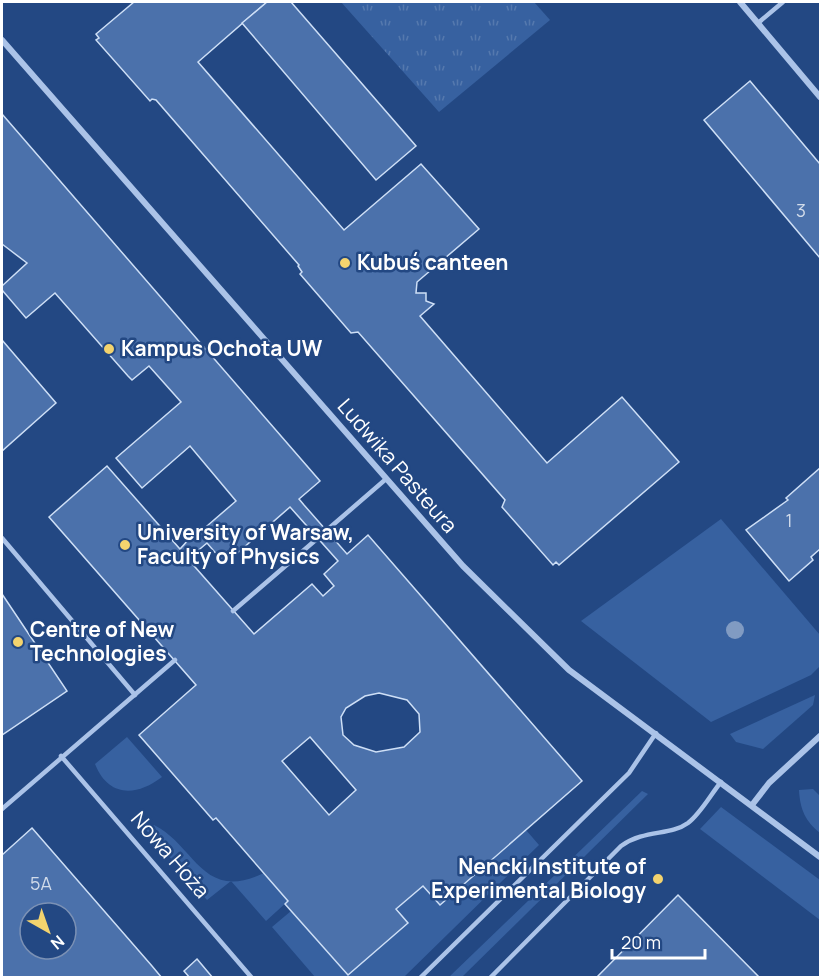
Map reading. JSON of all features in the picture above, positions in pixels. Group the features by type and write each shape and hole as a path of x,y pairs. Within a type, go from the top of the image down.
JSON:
{"street":[{"path":"740,2 820,97"},
{"name":"Ludwika Pasteura","path":"2,40 463,566 541,645 569,670 820,857"},
{"path":"752,805 769,783 820,736"}],"lane":[{"path":"759,23 783,2"},
{"path":"327,530 386,479"},
{"path":"2,538 135,695"},
{"path":"233,610 318,538"},
{"path":"2,809 175,660"},
{"path":"420,978 629,773 656,734"},
{"name":"Nowa Hoża","path":"61,756 252,978"},
{"path":"490,978 621,846 643,834 674,829 686,824 721,782"}],"green space":[{"path":"341,2 534,2 550,20 439,112"},
{"path":"721,519 820,635 820,666 811,675 711,722 581,621"},
{"path":"815,695 813,705 763,749 736,742 730,734"},
{"path":"127,737 162,777 152,784 133,790 115,788 107,783 95,764"},
{"path":"813,789 820,796 820,833 807,819 800,797 799,790"},
{"path":"642,791 648,794 462,977 449,977"},
{"path":"721,807 820,880 820,920 700,829"},
{"path":"154,825 168,834 201,868 213,876 226,881 243,880 264,873 288,901 266,921 231,881 207,900 146,830 148,826"},
{"path":"526,830 539,845 404,977 315,977 272,927 291,911 348,975 408,923 397,908 423,886 440,905"}],"building":[{"path":"134,2 267,2 198,62 344,230 421,164 479,229 417,282 416,293 426,293 426,301 434,304 420,316 547,463 622,397 679,462 559,565 556,562 553,565 502,507 505,500 358,332 351,333 300,274 302,272 299,265 156,100 150,101 96,40 99,38 96,34"},
{"path":"267,2 291,2 416,146 376,180 242,23"},
{"path":"750,81 820,164 820,258 704,120"},
{"name":"University of Warsaw, Faculty of Physics","path":"2,114 320,481 299,499 304,505 347,554 368,535 582,781 440,905 423,886 396,909 408,923 348,975 285,904 288,901 216,818 213,820 139,735 196,685 49,517 107,466 180,549 198,529 200,532 236,501 190,446 142,488 116,458 181,402 149,366 132,380 55,293 26,318 2,290 2,286 27,263 2,244","holes":["290,507 338,561 324,574 334,586 323,596 312,584 254,634 188,559 207,543 225,564","379,693 407,700 419,714 420,732 404,747 376,752 354,745 343,735 341,717 346,708 365,696","310,737 356,790 329,815 282,761"]},
{"path":"2,340 56,403 2,451"},
{"path":"820,468 820,549 811,557 813,560 789,581 746,530 788,500 786,498"},
{"name":"Centre of New Technologies","path":"2,594 67,691 2,735"},
{"path":"32,828 162,978 2,978 2,855"},
{"path":"678,895 760,978 596,978"},
{"path":"197,959 213,978 190,978 184,971"}],"place":[{"name":"Kubuś canteen","path":"345,263"},
{"name":"Kampus Ochota UW","path":"109,349"},
{"name":"University of Warsaw, Faculty of Physics","path":"125,545"},
{"name":"Centre of New Technologies","path":"18,642"},
{"name":"Nencki Institute of Experimental Biology","path":"658,879"}]}
